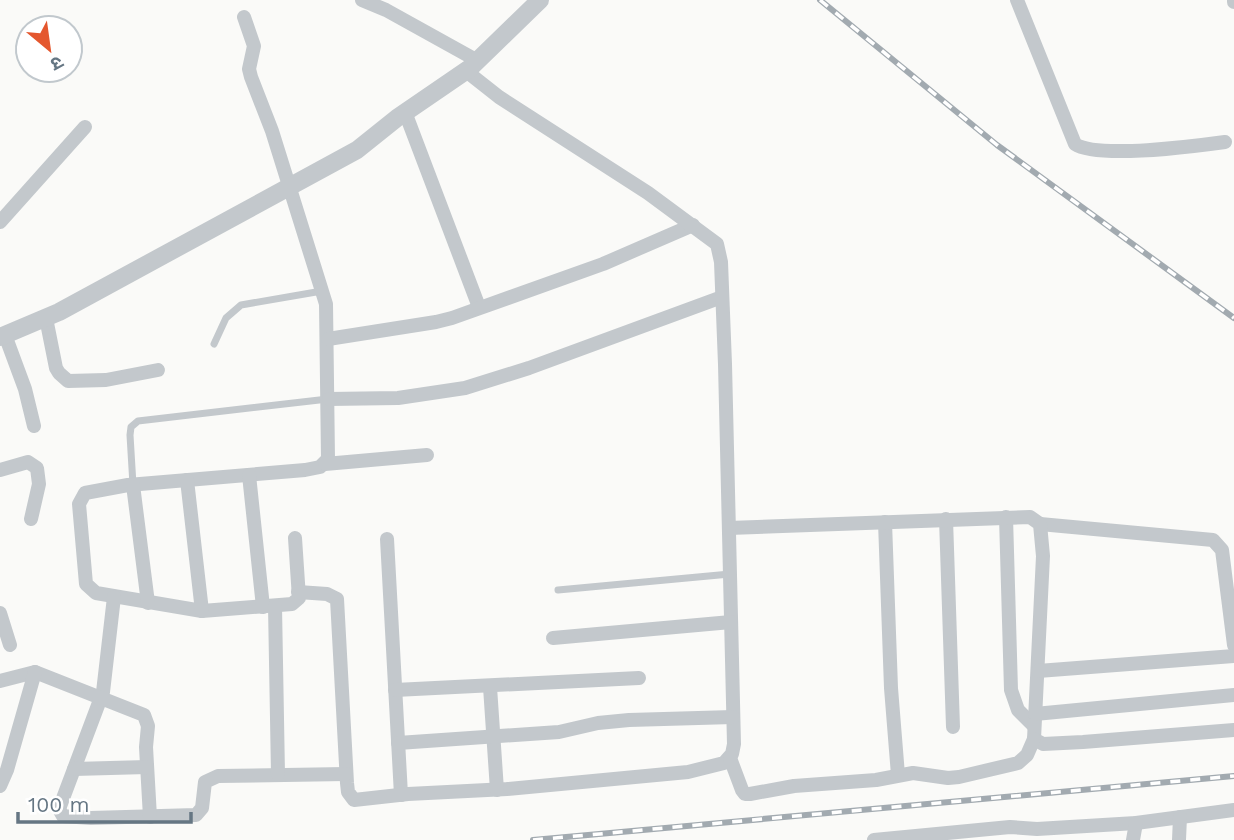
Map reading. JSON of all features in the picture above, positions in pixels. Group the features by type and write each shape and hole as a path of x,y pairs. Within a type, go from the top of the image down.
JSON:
{"street":[{"path":"362,0 386,9 472,66 511,105 591,156 717,244 720,252 722,297 729,528 734,744 730,758 746,794 794,786 876,780 920,773 948,778 1010,766 1024,758 1034,726 1038,671 1043,556 1040,524"},
{"path":"34,426 25,389 2,336 46,318 357,150 405,112 472,66 540,0"},
{"path":"1017,0 1075,144 1087,150 1147,150 1225,142"},
{"path":"244,17 254,46 249,69 251,77 290,187 326,304 329,454 325,464"},
{"path":"405,112 479,307"},
{"path":"0,222 85,127"},
{"path":"328,339 436,323 603,264 693,225"},
{"path":"329,399 398,398 465,388 529,368 722,297"},
{"path":"46,318 56,368 68,381 106,380 158,370"},
{"path":"295,538 299,592 296,602 202,611 148,603 96,593 86,584 79,504 90,490 427,455"},
{"path":"0,470 28,462 37,468 39,484 31,519"},
{"path":"249,475 269,606 278,774"},
{"path":"187,480 202,611"},
{"path":"133,485 148,603"},
{"path":"1006,517 1011,690 1018,710 1034,726 1043,744 1234,730"},
{"path":"729,528 1030,517 1040,524 1213,540 1222,550 1234,645"},
{"path":"946,519 953,727"},
{"path":"885,522 891,688 898,775"},
{"path":"387,539 401,795"},
{"path":"299,592 327,594 337,599 346,774 348,792 354,800 688,772 718,766 730,758"},
{"path":"114,597 101,699 60,809 63,816 196,815 202,808 205,782 218,775 346,774"},
{"path":"0,613 10,645"},
{"path":"553,638 731,622"},
{"path":"1038,671 1234,656"},
{"path":"0,786 5,760 35,672"},
{"path":"0,681 35,672 144,715 148,726 149,817"},
{"path":"395,690 639,678"},
{"path":"490,687 497,790"},
{"path":"1034,726 1234,695"},
{"path":"398,743 559,733 615,722 733,717"},
{"path":"74,769 147,767"},
{"path":"874,840 1010,827 1037,834 1234,810"},
{"path":"1179,840 1180,817"},
{"path":"1133,840 1136,823"}],"lane":[{"path":"214,344 226,318 241,305 323,290"},
{"path":"133,485 130,436 131,427 138,421 329,399"},
{"path":"558,590 730,573"}],"railway":[{"path":"820,0 997,145 1234,318"},
{"path":"533,840 1234,776"}]}
